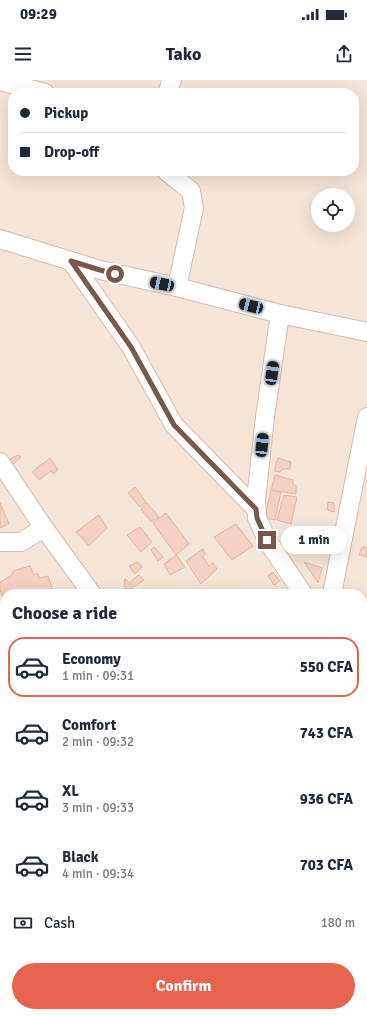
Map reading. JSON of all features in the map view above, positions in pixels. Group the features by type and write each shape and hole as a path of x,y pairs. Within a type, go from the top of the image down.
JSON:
{"street":[{"path":"0,81 26,88"},
{"path":"172,176 191,191 194,208 177,287"},
{"path":"0,239 100,270 177,287 280,314 367,332"},
{"path":"71,261 131,347 174,425 256,509"},
{"path":"280,314 265,417 256,509 257,518 267,540 300,589"},
{"path":"333,589 367,417"},
{"path":"0,462 44,528 88,589"},
{"path":"0,542 21,542 44,528"}],"shaded area":[{"path":"0,80 367,80 367,589 0,589"}],"building":[{"path":"18,455 21,457 13,464 10,459"},
{"path":"50,458 58,470 53,474 51,471 39,480 32,472"},
{"path":"278,458 291,462 290,469 283,469 280,472 274,471"},
{"path":"275,475 293,480 293,484 296,486 296,494 271,490"},
{"path":"135,487 146,502 140,507 128,493"},
{"path":"271,490 281,492 275,520 265,518"},
{"path":"284,495 297,497 291,524 277,520"},
{"path":"328,502 334,503 334,512 327,510"},
{"path":"0,503 9,524 0,528"},
{"path":"147,503 159,517 151,522 141,509"},
{"path":"166,513 189,544 176,555 153,523"},
{"path":"99,515 107,528 89,546 76,532"},
{"path":"236,524 253,546 232,560 214,537"},
{"path":"140,527 152,542 141,552 127,535"},
{"path":"154,547 163,557 158,561 151,550"},
{"path":"362,547 367,548 367,557 359,555"},
{"path":"203,549 205,554 203,557 209,566 213,563 217,569 201,584 186,561"},
{"path":"176,555 185,567 170,575 164,564"},
{"path":"138,562 142,567 135,574 129,566"},
{"path":"304,562 322,568 318,583"},
{"path":"30,566 34,575 38,573 39,578 48,576 52,589 0,589 0,582 12,575 13,571"},
{"path":"273,572 280,581 274,585 268,576"},
{"path":"139,575 144,580 134,587 130,582"},
{"path":"126,579 133,589 126,589 124,580"}],"route":[{"path":"115,274 71,261 131,347 174,425 256,509 257,518 267,540"}]}
